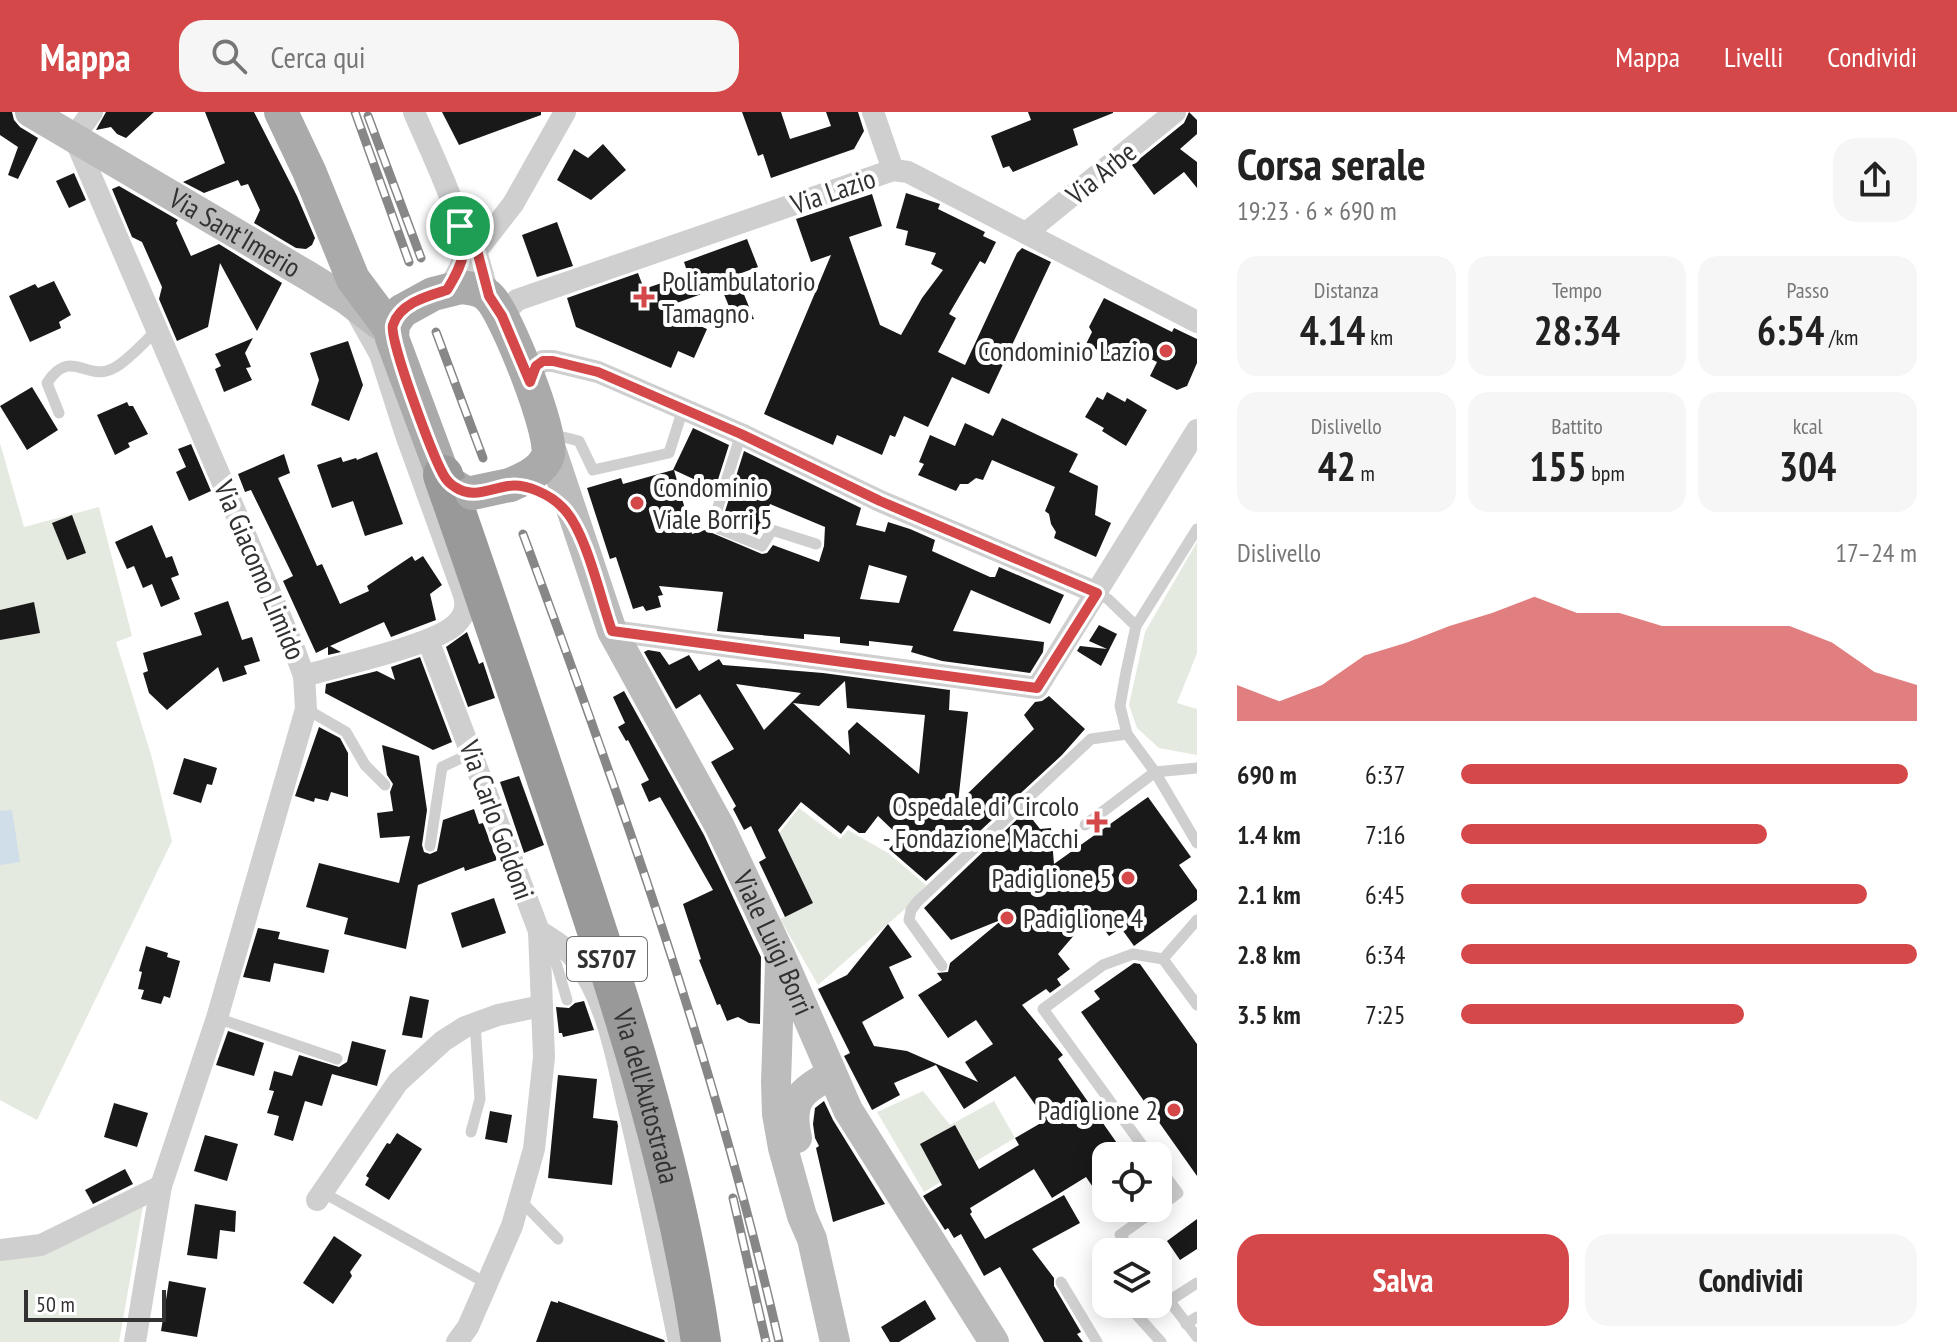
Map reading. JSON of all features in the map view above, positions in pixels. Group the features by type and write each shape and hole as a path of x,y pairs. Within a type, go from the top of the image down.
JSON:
{"highway":[{"name":"SS707","path":"482,485 486,509 476,536 482,584"},
{"name":"SS707","path":"482,485 482,584"},
{"name":"Via dell'Autostrada","path":"482,584 607,959 637,1059 666,1165 701,1342"}],"main road":[{"name":"Via Sant'Imerio","path":"30,112 350,302 439,308"},
{"path":"281,112 359,288 439,308"},
{"path":"338,243 381,286 439,308 530,382 548,438 548,454 543,464 527,477 482,485 439,308"},
{"name":"Viale Luigi Borri","path":"548,438 612,631 720,827 780,954 826,1065 853,1118 994,1342"},
{"name":"Viale Luigi Borri","path":"482,485 552,498 580,529"},
{"path":"780,954 776,1103 783,1148 802,1216 812,1239"},
{"path":"776,1072 784,1060 805,1053 826,1065 800,1096 794,1115 809,1187 812,1239 835,1342"}],"street":[{"path":"74,137 92,112"},
{"path":"414,112 454,209 466,250 439,308"},
{"path":"439,308 478,249 513,204 565,112"},
{"path":"873,112 893,170"},
{"name":"Via Arbe","path":"1026,233 1175,112"},
{"name":"Via Giacomo Limido","path":"74,137 304,676 306,709 217,1018 161,1186 135,1342"},
{"name":"Via Lazio","path":"439,308 517,300 893,170 908,172 1197,322"},
{"path":"454,209 478,249"},
{"path":"304,676 428,640 454,626 464,612 465,601 380,354 369,330 350,302"},
{"path":"530,382 536,366 543,361 598,372 741,434 880,501 1097,593"},
{"path":"612,631 1037,688 1197,430"},
{"name":"Via Carlo Goldoni","path":"428,640 500,835 541,932 544,1057 534,1149 512,1226 486,1283 468,1337"},
{"path":"541,932 567,949 578,963 595,993 609,1031 679,1342"},
{"path":"319,1196 398,1082 443,1041 475,1023 541,1006"},
{"path":"0,1250 41,1245 161,1186"}],"lane":[{"path":"59,413 47,383 56,369 69,365 101,371 113,368 157,330"},
{"path":"548,438 579,441 593,470 669,453 683,409"},
{"path":"741,434 712,526 762,546 772,530 816,544"},
{"path":"1197,529 1136,626 1120,706 1127,734 1155,772 1197,843"},
{"path":"1097,593 1108,599 1136,626"},
{"path":"306,709 346,732 365,765 385,785"},
{"path":"942,966 909,920 911,910 918,901 1091,739 1127,734"},
{"path":"430,846 442,767 472,753"},
{"path":"1085,825 1155,772 1197,768"},
{"path":"1163,959 1197,920"},
{"path":"541,932 557,966 567,1000"},
{"path":"1140,1142 1043,1009 1103,965 1133,954 1163,959 1197,1005"},
{"path":"217,1018 337,1059"},
{"path":"471,1132 480,1099 475,1023"},
{"path":"319,1196 486,1283"},
{"path":"519,1200 558,1239"},
{"path":"1122,1238 1120,1235 1138,1222"},
{"path":"1061,1282 1097,1342"},
{"path":"1172,1299 1197,1283"},
{"path":"1172,1303 1192,1320 1197,1337"},
{"path":"1140,1318 1161,1342"}],"shaded area":[{"path":"0,443 24,527 99,507 132,636 116,642 152,758 172,841 37,1120 0,1100"},
{"path":"1197,542 1197,653 1177,703 1197,709 1197,755 1159,748 1137,728 1129,705 1145,632"},
{"path":"799,808 840,839 848,830 888,853 926,885 906,908 818,985 780,919 813,903 787,848 777,836"},
{"path":"12,810 20,862 0,865 0,811"},
{"path":"923,1091 950,1125 994,1101 1015,1138 924,1192 877,1112"},
{"path":"143,1206 119,1342 0,1342 0,1258"}],"building":[{"path":"0,112 12,112 20,127 38,138 18,179 8,175 18,147 0,135"},
{"path":"106,112 154,112 126,138 111,127 96,130"},
{"path":"205,112 254,112 297,196 315,238 312,245 306,249 296,248 254,223 260,210 248,184 241,186 238,180 204,193 183,182 225,163"},
{"path":"442,112 541,112 541,115 459,145"},
{"path":"742,112 781,112 790,139 831,126 826,112 858,112 864,131 854,149 771,178 763,154 758,156"},
{"path":"1028,112 1113,113 1073,129 1078,145 1013,172 1009,166 1003,168 991,136 1031,120"},
{"path":"1189,112 1197,120 1197,134 1180,149 1197,162 1197,188 1184,172 1154,195 1132,165 1184,123"},
{"path":"603,144 626,170 591,200 557,180 574,149 588,158"},
{"path":"74,173 86,200 69,208 56,181"},
{"path":"119,186 178,220 176,223 191,256 219,244 282,283 257,331 220,263 208,327 177,341 159,299 162,287 142,242 132,237 112,189"},
{"path":"906,193 940,204 938,209 985,232 983,236 996,242 985,264 980,261 949,314 956,318 938,352 965,365 1017,253 1022,248 1051,262 989,394 952,377 928,427 904,416 895,437 890,435 882,455 837,435 833,445 764,414 831,255 811,262 796,219 872,194 882,226 849,237 880,325 901,335 922,298 943,270 931,264 936,253 905,245 908,231 896,228"},
{"path":"557,222 573,266 537,277 522,235"},
{"path":"747,239 758,267 736,275 754,319 735,321 721,287 660,309 707,329 694,358 678,351 671,368 576,327 567,298 638,273 644,289 688,274 684,262"},
{"path":"54,281 71,315 59,322 61,328 30,342 9,296 35,284 38,288"},
{"name":"Condominio Lazio","path":"1104,298 1172,332 1174,328 1197,339 1197,363 1187,386 1177,390 1150,376 1157,362 1120,344 1113,358 1086,344 1092,332 1089,327"},
{"path":"253,338 245,353 251,367 246,368 252,380 224,392 215,369 221,366 215,354"},
{"path":"348,341 363,385 349,421 311,405 319,380 310,353"},
{"path":"32,387 58,430 27,450 0,406"},
{"path":"1107,392 1125,402 1127,398 1147,410 1126,446 1085,417 1097,397 1103,400"},
{"path":"127,402 133,406 148,434 128,443 130,447 115,455 97,415"},
{"path":"1002,418 1078,454 1069,472 1098,486 1095,515 1111,523 1096,557 1054,538 1056,532 1045,511 1055,487 992,460 983,480 976,478 968,484 960,484 956,491 918,475 924,464 919,462 930,435 955,446 965,423 993,436"},
{"path":"693,428 729,445 715,489 674,470 692,534 705,530 762,554 773,545 819,562 825,527 770,504 757,535 722,521 744,451 861,508 856,525 885,532 888,522 910,529 935,540 932,551 990,577 995,577 999,567 1064,595 1050,624 971,590 953,631 1044,642 1043,652 1030,673 942,661 911,652 913,646 869,641 869,646 840,643 840,637 804,634 804,639 717,631 723,592 659,586 663,595 658,596 661,607 646,611 643,606 633,609 616,557 610,559 587,488 621,478 623,484 673,470","holes":["869,565 907,576 899,603 860,599"]},
{"path":"191,444 211,491 189,501 176,472 186,467 178,449"},
{"path":"377,452 403,524 365,536 353,501 332,508 317,465 341,457 343,462 357,460"},
{"path":"284,454 290,473 278,478 317,566 322,564 340,604 369,591 367,586 412,556 415,561 423,556 442,585 430,594 436,620 391,637 384,622 330,646 341,652 328,655 328,647 316,653 283,581 293,576 251,490 245,492 238,474"},
{"path":"72,515 86,553 67,560 52,523"},
{"path":"152,525 166,558 172,556 179,575 171,578 180,599 161,607 152,584 143,588 134,566 127,569 115,542"},
{"path":"228,601 242,640 252,637 260,661 244,666 247,674 223,682 218,667 167,710 149,693 143,673 148,671 143,653 202,635 194,613"},
{"path":"34,602 40,633 0,640 0,610"},
{"path":"1099,625 1117,634 1101,666 1077,651 1080,646 1107,649 1089,641"},
{"path":"467,632 479,664 483,662 495,698 468,707 446,647"},
{"path":"644,652 660,652 669,665 689,655 699,671 719,659 723,665 823,673 950,690 949,710 968,712 958,803 1034,729 1024,715 1035,702 1049,696 1085,729 1062,755 926,881 889,849 900,837 878,816 865,833 859,833 848,825 841,834 801,802 778,830 813,903 785,917 759,862 766,858 751,826 744,830 733,809 736,806 711,762 734,749 700,694 676,709","holes":["845,681 847,708 925,715 919,774 857,722 848,731 850,755 793,703 819,706","736,684 801,693 764,730"]},
{"path":"420,657 452,742 433,750 325,693 326,684 377,671 395,680 391,667"},
{"path":"624,691 704,835 761,957 760,1024 738,1017 727,1021 720,1004 717,1005 699,960 683,904 713,890 660,797 649,802 641,784 649,780 618,727 625,723 613,697"},
{"path":"319,727 340,738 348,753 348,797 331,792 328,801 315,798 314,802 295,796"},
{"path":"382,745 419,756 427,810 422,845 424,852 430,854 437,851 443,820 474,809 479,824 483,823 497,860 465,871 464,867 418,885 406,949 344,934 348,918 306,907 319,863 399,883 410,836 380,838 377,813 393,811 390,792 393,784 387,775"},
{"path":"184,758 217,768 212,785 207,784 201,803 173,794"},
{"path":"519,776 544,845 524,853 500,782"},
{"path":"1148,797 1191,857 1179,865 1197,890 1197,900 1134,946 1121,928 1109,936 1093,913 1058,954 1070,969 1057,979 1061,985 1050,993 1046,989 1022,1005 1063,1055 1058,1059 1116,1142 1092,1142 1092,1186 1086,1177 1052,1198 1034,1169 970,1208 970,1214 985,1239 1064,1195 1080,1223 1032,1249 1054,1278 1054,1286 1081,1332 1077,1334 1083,1342 1044,1342 1000,1267 984,1276 961,1234 954,1238 948,1228 945,1230 923,1196 942,1185 920,1144 955,1125 979,1169 1019,1145 1015,1138 1046,1120 1015,1076 964,1109 936,1065 894,1083 900,1095 872,1110 844,1056 850,1053 818,989 847,975 888,924 912,957 889,967 904,998 862,1022 874,1046 907,1051 978,1082 965,1062 993,1044 976,1020 948,1038 918,995 942,980 937,973 948,972 950,963 1003,919 951,940 924,908 1026,811 1040,829 1051,828 1054,864"},
{"path":"494,898 506,933 462,948 451,913"},
{"path":"258,928 280,932 278,939 329,950 324,973 274,963 270,982 243,977"},
{"path":"146,946 168,953 167,957 180,961 170,998 164,996 161,1004 141,999 144,990 138,989"},
{"name":"Padiglione 2","path":"1134,963 1140,964 1197,1044 1197,1176 1081,1012 1100,999 1094,991"},
{"path":"410,996 429,1000 422,1038 402,1035"},
{"path":"584,1001 594,1030 563,1037 559,1033 556,1007 569,1008"},
{"path":"228,1031 264,1043 254,1076 216,1065"},
{"path":"352,1041 386,1050 377,1086 332,1074 322,1106 305,1101 293,1141 274,1135 279,1116 267,1113 274,1091 269,1090 274,1071 292,1076 299,1055 339,1067 347,1062"},
{"path":"558,1075 597,1079 593,1118 617,1121 618,1126 612,1185 548,1178"},
{"path":"824,1101 885,1204 833,1222 813,1124 815,1108"},
{"path":"114,1103 148,1113 137,1147 104,1137"},
{"path":"490,1111 512,1115 507,1143 485,1139"},
{"path":"397,1133 422,1149 389,1200 365,1185 369,1178 366,1176"},
{"path":"205,1135 238,1144 227,1181 194,1171"},
{"path":"125,1169 133,1184 93,1204 85,1190"},
{"path":"195,1204 236,1211 235,1232 220,1230 217,1259 187,1255"},
{"path":"1197,1219 1197,1249 1180,1260 1172,1248 1171,1238"},
{"path":"334,1236 362,1255 333,1304 303,1283"},
{"path":"169,1281 206,1288 197,1337 161,1331"},
{"path":"925,1300 936,1319 899,1342 890,1342 881,1327"},
{"path":"551,1301 558,1301 665,1342 536,1342"}],"railway":[{"path":"355,112 409,262"},
{"path":"368,116 421,258"},
{"path":"436,332 483,458"},
{"path":"523,534 664,934 726,1137 779,1342"},
{"path":"733,1198 766,1342"}],"place":[{"name":"Poliambulatorio Tamagno","path":"644,297"},
{"name":"Condominio Lazio","path":"1166,351"},
{"name":"Condominio Viale Borri 5","path":"637,503"},
{"name":"Ospedale di Circolo - Fondazione Macchi","path":"1097,822"},
{"name":"Padiglione 5","path":"1128,878"},
{"name":"Padiglione 4","path":"1007,918"},
{"name":"Padiglione 2","path":"1174,1110"}],"route":[{"path":"454,209 474,239 489,296 502,316 530,382 536,366 543,361 598,372 741,434 880,501 1097,593 1037,688 612,631 580,529 565,510 546,494 510,485 491,491 463,492 449,483 439,466 391,330 396,317 416,301 447,290 466,250 460,226 454,209"}]}
